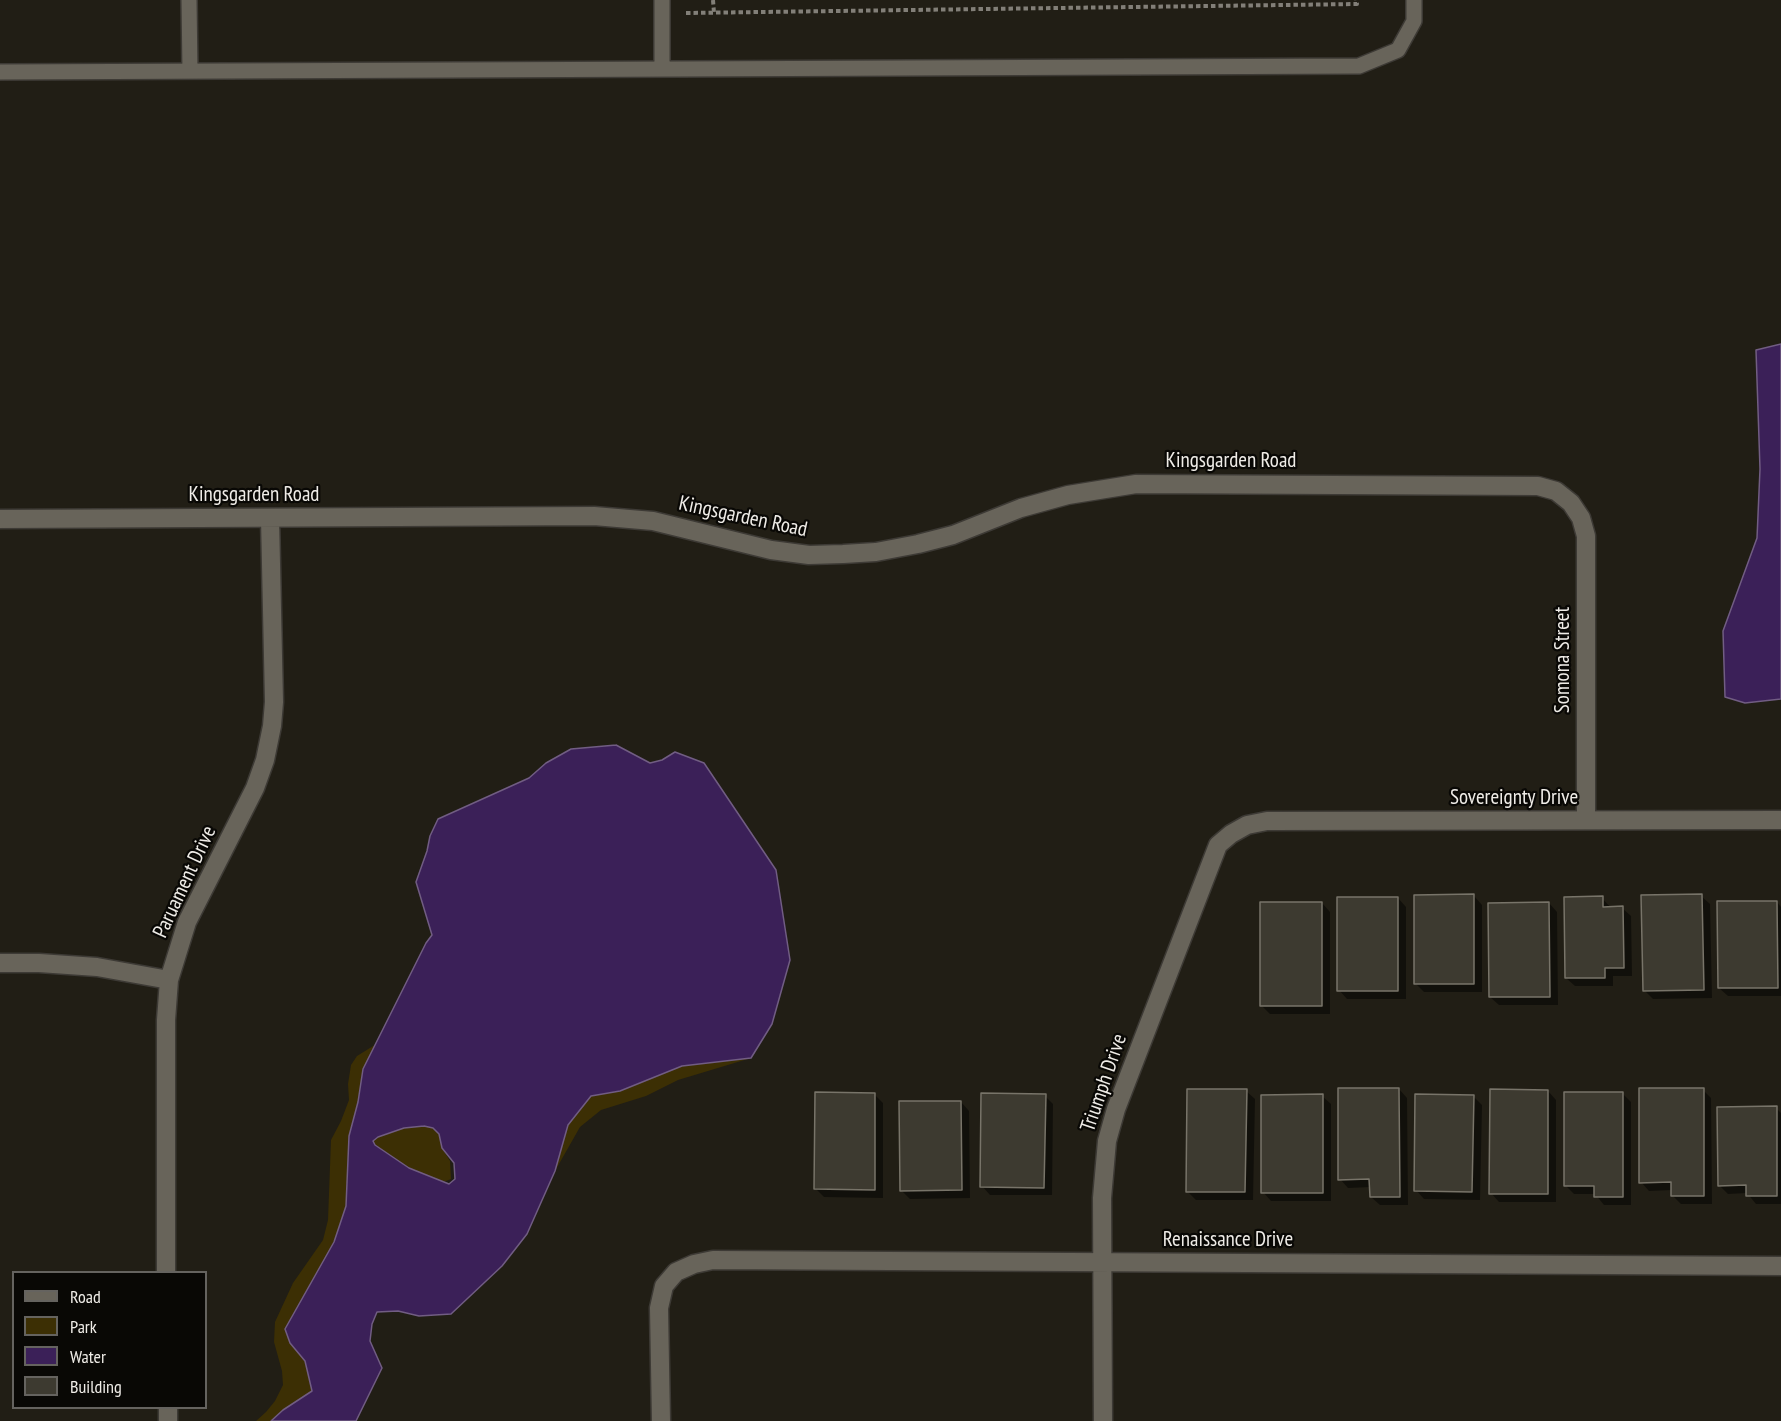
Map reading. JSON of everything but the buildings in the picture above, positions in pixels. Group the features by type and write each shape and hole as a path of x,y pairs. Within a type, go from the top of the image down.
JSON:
{"street":[{"name":"Kingsgarden Road","path":"0,519 594,516 653,521 771,550 809,555 876,552 918,544 953,535 1021,508 1068,495 1136,484 1538,486 1556,491 1571,502"},
{"name":"Somona Street","path":"1571,502 1581,518 1586,536 1586,820"},
{"name":"Paruament Drive","path":"166,1271 166,1029 169,980 187,922 255,788 265,760 274,702 270,518"},
{"name":"Sovereignty Drive","path":"1247,825 1291,820 1781,820"},
{"name":"Triumph Drive","path":"1103,1421 1102,1262 1104,1168 1107,1141 1116,1108 1218,845 1247,825"},
{"path":"0,963 97,967 169,980"},
{"name":"Renaissance Drive","path":"660,1421 659,1308 664,1286 676,1272 694,1264 713,1260 1781,1266"}],"lane":[{"path":"189,0 190,71"},
{"path":"0,72 1359,66 1398,50 1414,21 1414,0"},
{"path":"662,6 662,69"}],"path":[{"path":"713,0 714,13"},
{"path":"662,6 714,13 1264,3 1357,4 1356,0"}],"green space":[{"path":"378,1043 363,1069 358,1102 349,1136 346,1206 334,1242 286,1329 290,1343 305,1361 312,1392 283,1410 271,1421 256,1421 275,1401 283,1385 282,1371 274,1342 275,1322 293,1283 323,1240 328,1220 331,1140 349,1100 348,1084 351,1065 357,1056"},
{"path":"751,1058 678,1080 646,1096 601,1110 580,1127 555,1171 568,1125 591,1096 620,1091 682,1066"},
{"path":"424,1126 433,1128 440,1134 442,1148 450,1161 451,1179 439,1182 409,1168 375,1145 373,1141 404,1128"}],"water":[{"path":"1781,344 1781,699 1745,703 1725,697 1723,631 1757,538 1760,469 1756,350"},
{"path":"616,745 650,763 662,760 675,752 704,763 776,870 790,960 772,1024 751,1058 682,1066 620,1091 591,1096 568,1125 555,1171 527,1234 502,1266 451,1314 419,1316 398,1311 377,1312 372,1324 370,1341 382,1368 356,1421 271,1421 312,1391 305,1361 290,1343 285,1329 334,1242 346,1206 349,1136 358,1102 363,1069 432,935 416,882 430,836 438,819 529,778 546,763 571,749","holes":["424,1126 433,1128 439,1134 442,1148 454,1163 455,1179 449,1184 409,1168 375,1145 373,1141 404,1128"]}]}
